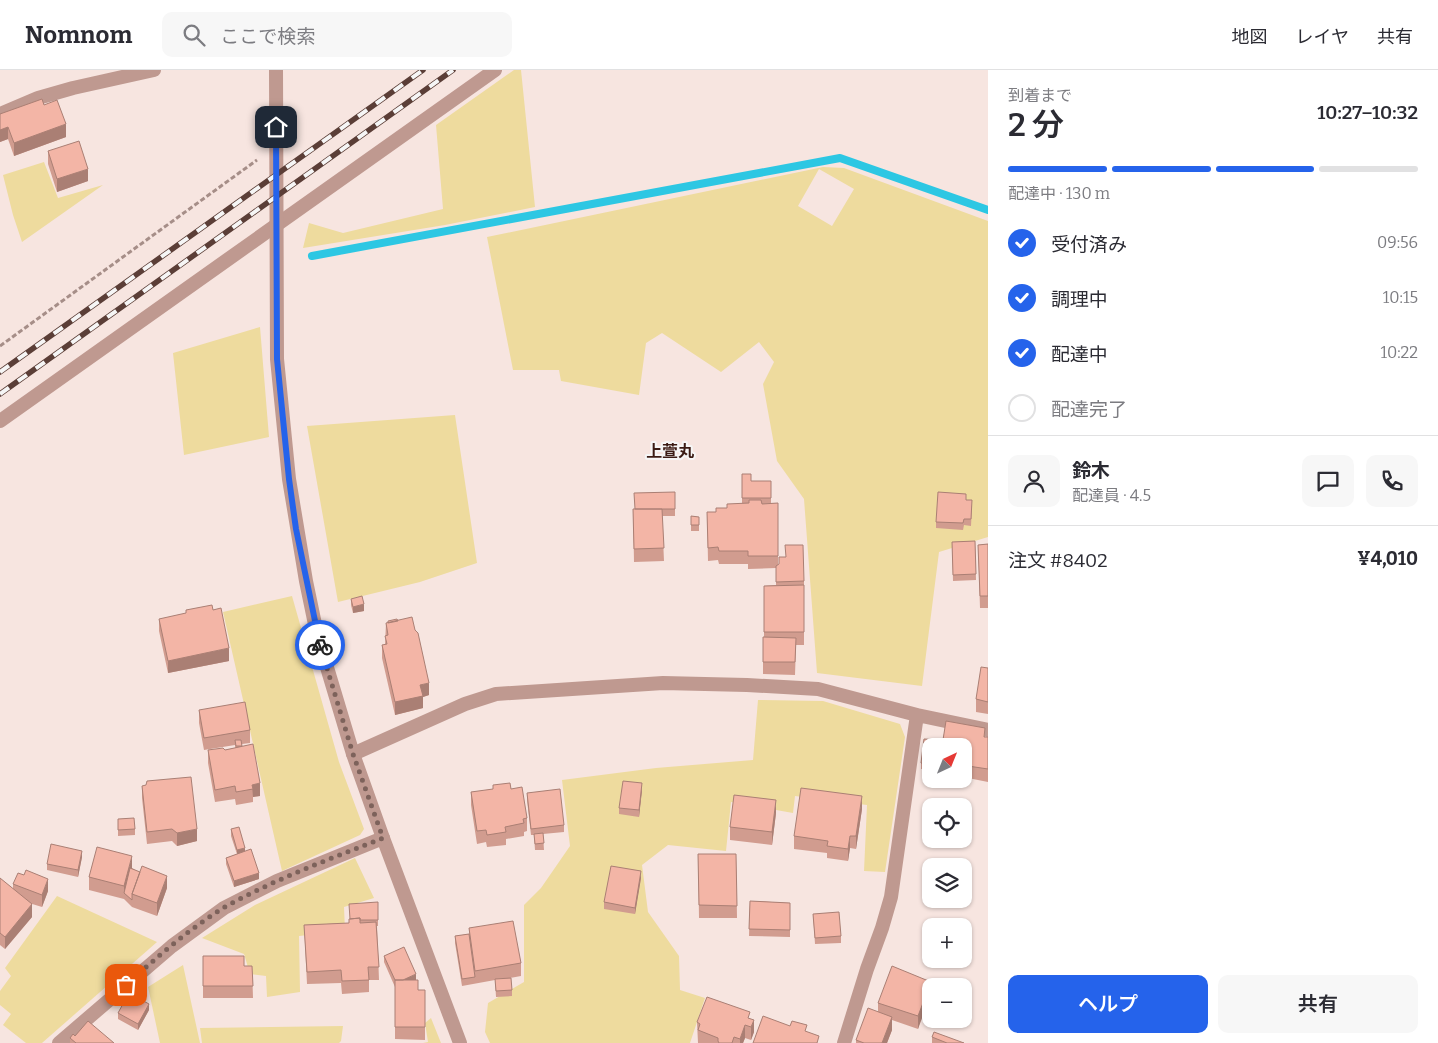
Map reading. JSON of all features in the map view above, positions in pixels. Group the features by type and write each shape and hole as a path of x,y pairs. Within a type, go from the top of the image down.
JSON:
{"street":[{"path":"0,114 38,98 73,88 154,70"},
{"path":"276,70 277,359 291,496 303,564 317,634 353,754 460,1043"},
{"path":"0,421 495,70"},
{"path":"353,754 465,704 496,694 663,683 747,684 818,689 917,715 988,730"},
{"path":"844,1043 882,928 890,897 917,715"},
{"path":"59,1043 172,946 224,908 277,881 383,838"}],"path":[{"path":"0,346 277,146"}],"shaded area":[{"path":"514,70 521,70 535,207 445,225 303,248 309,223 343,233 443,209 436,125"},
{"path":"44,162 58,198 103,185 22,242 3,175"},
{"path":"823,167 844,168 988,221 988,537 939,552 922,686 817,673 804,499 777,461 763,384 774,362 759,342 721,372 662,333 646,343 639,395 561,381 559,370 513,370 487,237","holes":["819,169 854,189 832,226 798,206"]},
{"path":"260,327 269,437 184,455 173,353"},
{"path":"455,415 477,563 420,582 338,602 307,426"},
{"path":"292,596 339,762 364,829 360,835 282,871 223,612"},
{"path":"758,700 823,701 900,724 905,737 885,872 864,871 867,805 795,796 793,813 731,802 726,851 668,845 642,865 648,912 679,956 680,990 705,998 690,1043 490,1043 485,1032 488,1003 524,982 524,905 541,888 570,846 562,780 656,768 753,760"},
{"path":"355,858 374,898 344,907 345,931 299,936 300,992 267,997 266,976 250,974 244,954 202,938 255,905"},
{"path":"57,896 157,942 42,1043 26,1043 3,1025 11,1014 0,1005 0,991 11,976 5,968"},
{"path":"183,965 200,1043 160,1043 148,987"},
{"path":"431,1018 441,1043 423,1043 428,1042 425,1023"},
{"path":"343,1026 339,1043 202,1043 200,1028"}],"building":[{"path":"42,99 44,105 57,100 66,124 14,143 8,127 0,130 0,114"},
{"path":"79,141 88,169 57,179 48,151"},
{"path":"742,474 751,474 751,481 771,481 771,498 742,498"},
{"path":"675,492 675,509 635,509 634,493"},
{"path":"938,492 966,494 966,500 972,500 971,519 964,519 963,523 936,522"},
{"path":"749,500 761,500 762,504 778,503 778,556 748,556 748,551 719,551 718,547 708,548 707,512 716,512 716,508 727,508 727,504 749,503"},
{"path":"633,509 662,509 664,548 634,549"},
{"path":"691,516 699,517 699,525 691,525"},
{"path":"975,541 976,574 953,575 952,542"},
{"path":"988,544 988,596 980,596 978,545"},
{"path":"785,545 803,545 804,581 776,582 776,566 779,564 779,557 786,557"},
{"path":"804,585 804,632 764,632 764,586"},
{"path":"362,596 364,604 353,607 351,599"},
{"path":"212,605 213,610 221,608 229,648 168,661 159,619 186,613 186,610"},
{"path":"412,617 415,630 418,633 429,683 420,685 423,696 395,702 382,645 387,644 385,636 388,635 386,623"},
{"path":"397,619 398,621 388,623 388,621"},
{"path":"763,637 796,638 795,662 763,662"},
{"path":"981,667 988,668 988,702 976,699"},
{"path":"245,702 250,730 204,738 199,710"},
{"path":"946,721 985,728 984,737 988,737 988,769 972,767 972,738 943,738"},
{"path":"235,740 241,740 242,746 236,746"},
{"path":"253,744 260,783 252,785 253,789 236,792 235,786 215,790 208,750 223,748 225,750"},
{"path":"191,777 197,829 177,833 172,829 147,832 142,786 146,785 147,781"},
{"path":"623,781 642,783 639,810 619,808"},
{"path":"510,783 511,789 522,787 527,818 523,819 524,823 505,827 506,832 487,835 486,830 477,831 471,792 493,789 493,785"},
{"path":"801,788 862,796 856,836 850,836 848,849 827,846 828,841 794,836"},
{"path":"560,789 564,825 531,829 527,793"},
{"path":"734,795 776,800 772,832 730,827"},
{"path":"134,818 135,829 118,830 118,819"},
{"path":"239,827 245,848 237,850 231,829"},
{"path":"543,833 544,843 535,844 534,834"},
{"path":"51,844 82,851 78,870 47,864"},
{"path":"97,847 132,856 124,886 89,877"},
{"path":"251,849 259,873 234,881 226,858"},
{"path":"698,854 736,854 737,906 699,905"},
{"path":"142,866 167,876 157,903 132,894"},
{"path":"611,866 641,871 635,908 604,902"},
{"path":"130,868 140,872 132,894 132,900 124,893"},
{"path":"26,870 48,879 42,895 13,884 18,873 24,875"},
{"path":"0,878 32,904 5,937 0,933"},
{"path":"750,901 790,903 790,930 749,929"},
{"path":"378,902 378,920 350,919 349,904"},
{"path":"839,912 841,936 815,938 813,914"},
{"path":"360,918 360,923 376,922 379,967 368,967 369,980 342,981 341,970 307,972 304,925 349,923 349,919"},
{"path":"513,921 521,963 475,971 469,928"},
{"path":"469,934 475,977 462,979 455,936"},
{"path":"404,947 416,974 403,980 395,980 384,956"},
{"path":"203,956 244,956 244,966 252,966 253,986 203,986"},
{"path":"892,966 922,978 922,1006 918,1016 878,1003"},
{"path":"511,978 512,990 496,991 495,979"},
{"path":"395,980 418,980 418,990 425,990 425,1027 395,1027"},
{"path":"129,993 149,1004 138,1024 118,1013"},
{"path":"707,997 750,1012 748,1018 754,1020 751,1027 745,1025 740,1039 734,1037 732,1043 719,1043 718,1038 698,1030 700,1024 697,1022"},
{"path":"868,1008 892,1017 882,1043 864,1043 856,1040"},
{"path":"763,1016 790,1026 792,1021 807,1025 805,1031 819,1036 817,1043 753,1043"},
{"path":"88,1021 114,1043 76,1043 70,1038 73,1034 75,1036"},
{"path":"934,1032 964,1043 947,1043 932,1037"}],"waterway":[{"path":"312,256 840,158 988,210"}],"railway":[{"path":"0,372 423,70"},
{"path":"0,394 453,70"}],"way so far":[{"path":"126,985 172,946 224,908 277,881 383,838 353,754 320,645"}],"district":[{"name":"上萱丸","path":"670,451"}],"route":[{"path":"276,127 278,224 277,359 296,529 320,645"}]}
